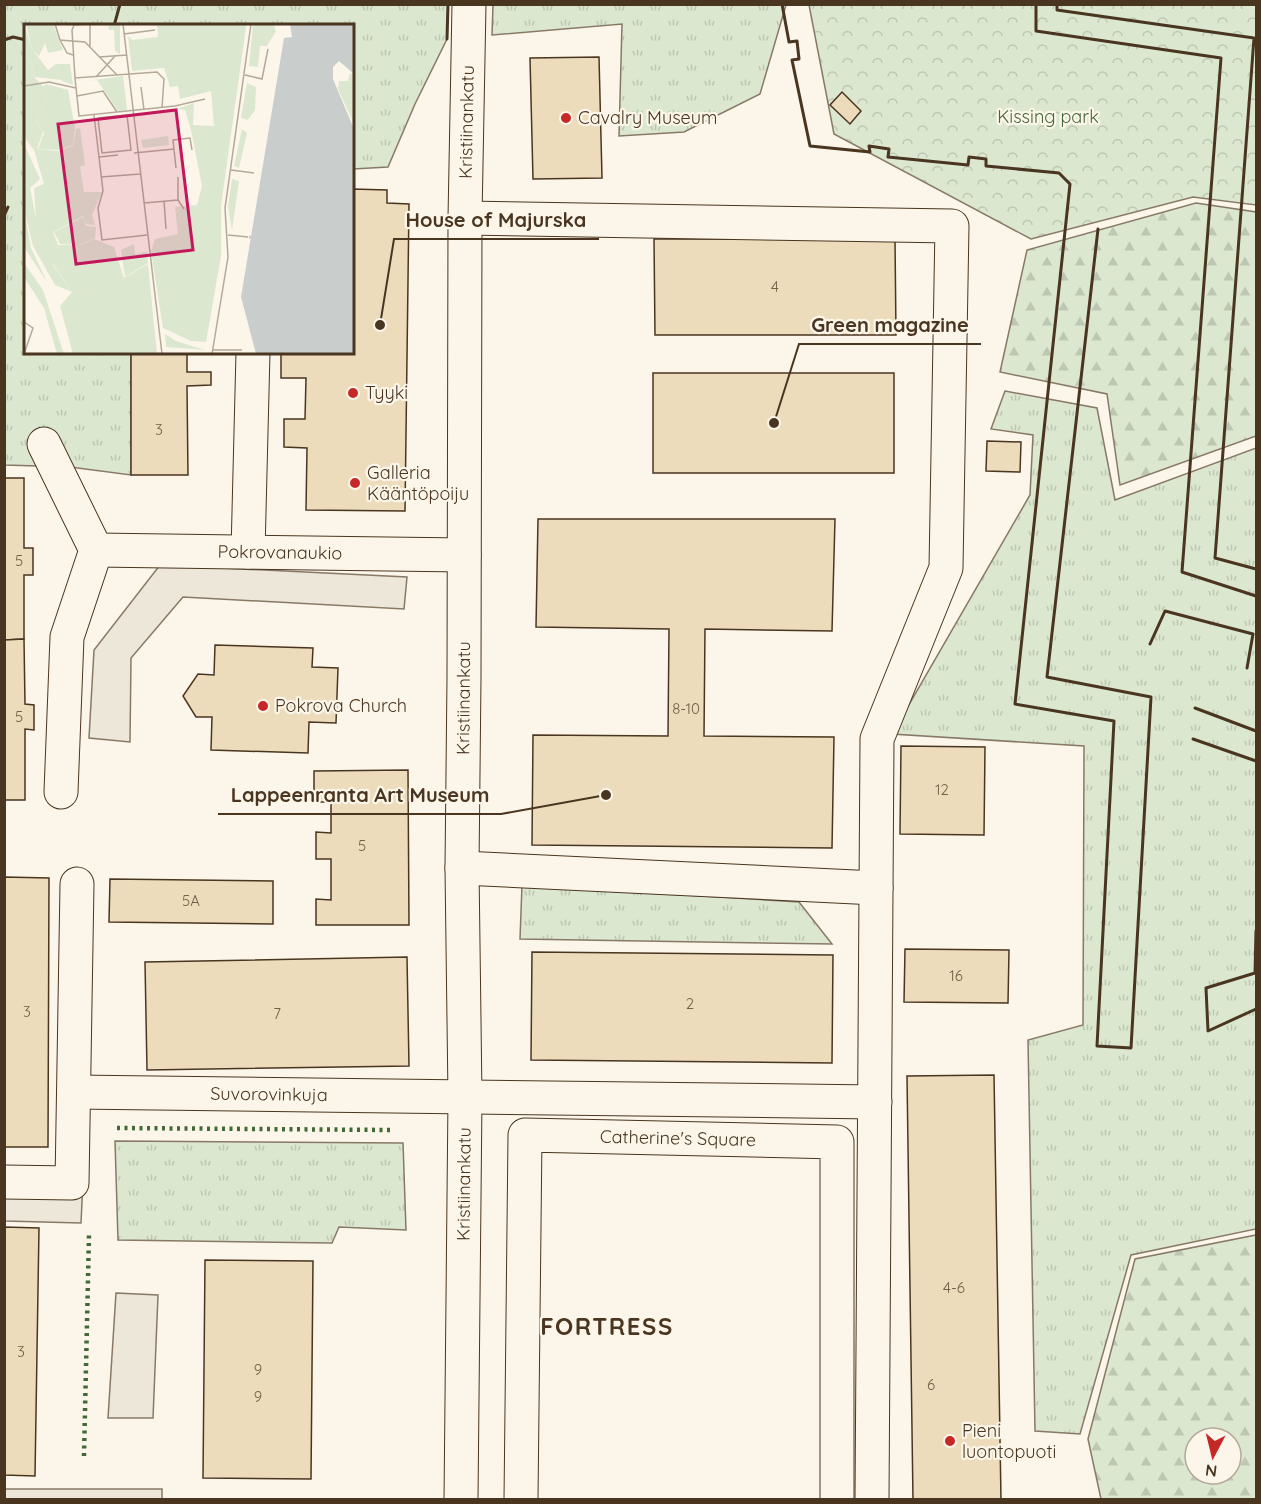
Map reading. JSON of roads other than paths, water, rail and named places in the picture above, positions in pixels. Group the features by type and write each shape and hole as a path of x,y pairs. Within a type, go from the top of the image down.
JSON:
{"street":[{"name":"Kristiinankatu","path":"461,1500 465,1097 462,868 465,218 469,4"},
{"path":"465,218 952,226 946,568 877,740 872,1500"},
{"path":"248,552 253,354"},
{"path":"44,444 96,550 67,637 61,792"},
{"name":"Pokrovanaukio","path":"96,550 464,555"},
{"path":"462,868 876,888"},
{"path":"4,1182 72,1183 77,884"},
{"name":"Suvorovinkuja","path":"74,1092 875,1102"},
{"name":"Catherine's Square","path":"521,1500 525,1135 837,1142 837,1500"}],"place":[{"name":"Cavalry Museum","path":"566,118"},
{"name":"House of Majurska","path":"380,325"},
{"name":"Tyyki","path":"353,393"},
{"name":"Green magazine","path":"774,423"},
{"name":"Galleria Kääntöpoiju","path":"355,483"},
{"name":"Pokrova Church","path":"263,706"},
{"name":"Lappeenranta Art Museum","path":"606,795"},
{"name":"Pieni luontopuoti","path":"950,1441"}],"district":[{"name":"FORTRESS","path":"607,1327"}],"park label":[{"name":"Kissing park","path":"1048,117"}]}
